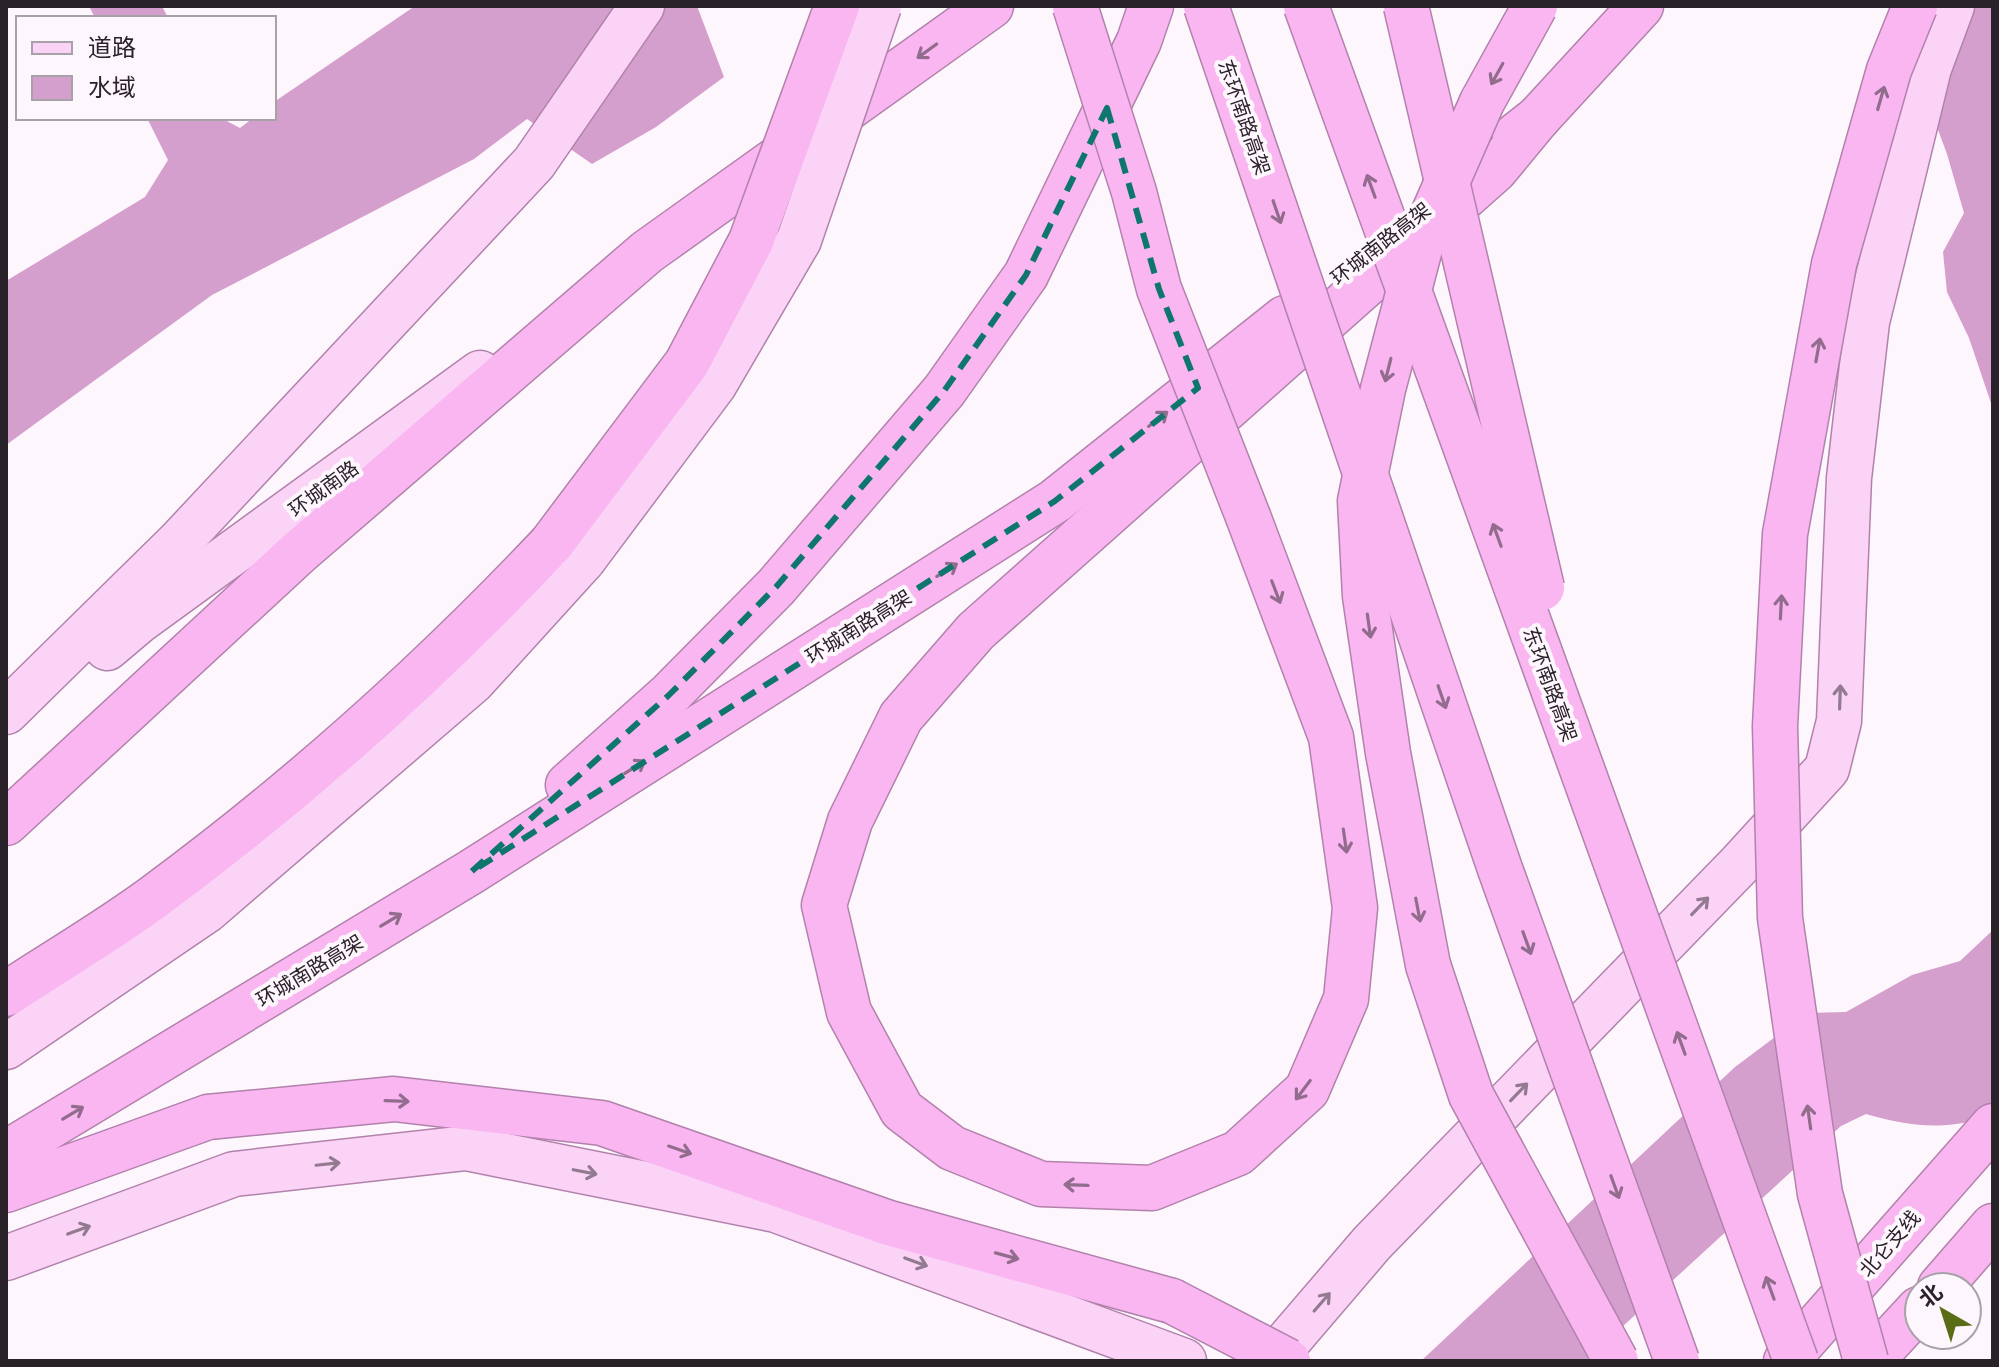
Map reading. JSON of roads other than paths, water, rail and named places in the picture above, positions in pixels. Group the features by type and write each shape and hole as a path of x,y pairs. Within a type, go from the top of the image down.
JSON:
{"highway":[{"path":"6,994 155,896 286,796 567,552 687,363 751,241 837,6"},
{"path":"6,823 298,553 647,252 991,6"},
{"path":"1075,6 1134,192 1159,289 1249,519 1331,737 1355,908 1346,999 1307,1090 1238,1153 1152,1188 1041,1184 952,1148 902,1110 874,1063 849,1012 824,905 850,821 901,717 976,631 1495,170 1538,118"},
{"path":"471,872 669,695 776,587 944,391 1026,275 1139,41 1151,6"},
{"name":"东环南路高架","path":"1206,6 1500,869 1677,1361"},
{"name":"东环南路高架","path":"1306,6 1796,1361"},
{"path":"1406,6 1586,780"},
{"path":"1535,6 1482,102 1423,237 1383,389 1360,501 1365,596 1388,753 1428,965 1471,1095 1616,1361"},
{"name":"环城南路高架","path":"6,1153 471,872 1055,501 1538,118 1641,6"},
{"path":"1903,1326 1869,1361 1820,1194 1780,918 1775,726 1785,534 1834,264 1889,70 1915,6"},
{"path":"6,1190 208,1117 394,1099 602,1123 889,1223 1172,1301 1288,1361"},
{"name":"北仑支线","path":"1786,1361 1993,1126"},
{"path":"6,1211 105,1155"},
{"path":"1954,1271 1993,1226"}],"main road":[{"path":"6,712 179,542 534,163 642,6"},
{"path":"6,1047 207,910 473,681 567,552 714,385 799,240 879,6"},
{"path":"1271,1361 1372,1243 1740,864 1827,769 1839,721 1849,478 1867,322 1929,68 1952,6"},
{"name":"环城南路","path":"6,733 139,621 647,252"},
{"path":"6,1258 234,1174 466,1148 776,1210 1184,1361"}],"water":[{"path":"89,6 162,6 167,16 94,16"},
{"path":"415,6 697,6 724,77 656,127 592,164 527,119 474,159 212,295 6,445 6,281 145,197 168,160 148,120 225,120 240,128 250,120 276,120 276,101"},
{"path":"1892,6 1993,6 1993,409 1969,338 1947,292 1943,252 1964,213 1947,154"},
{"path":"1993,930 1993,1116 1959,1124 1930,1126 1866,1114 1841,1126 1585,1361 1421,1361 1735,1067 1807,1013 1846,1012 1912,975 1960,961"}]}
